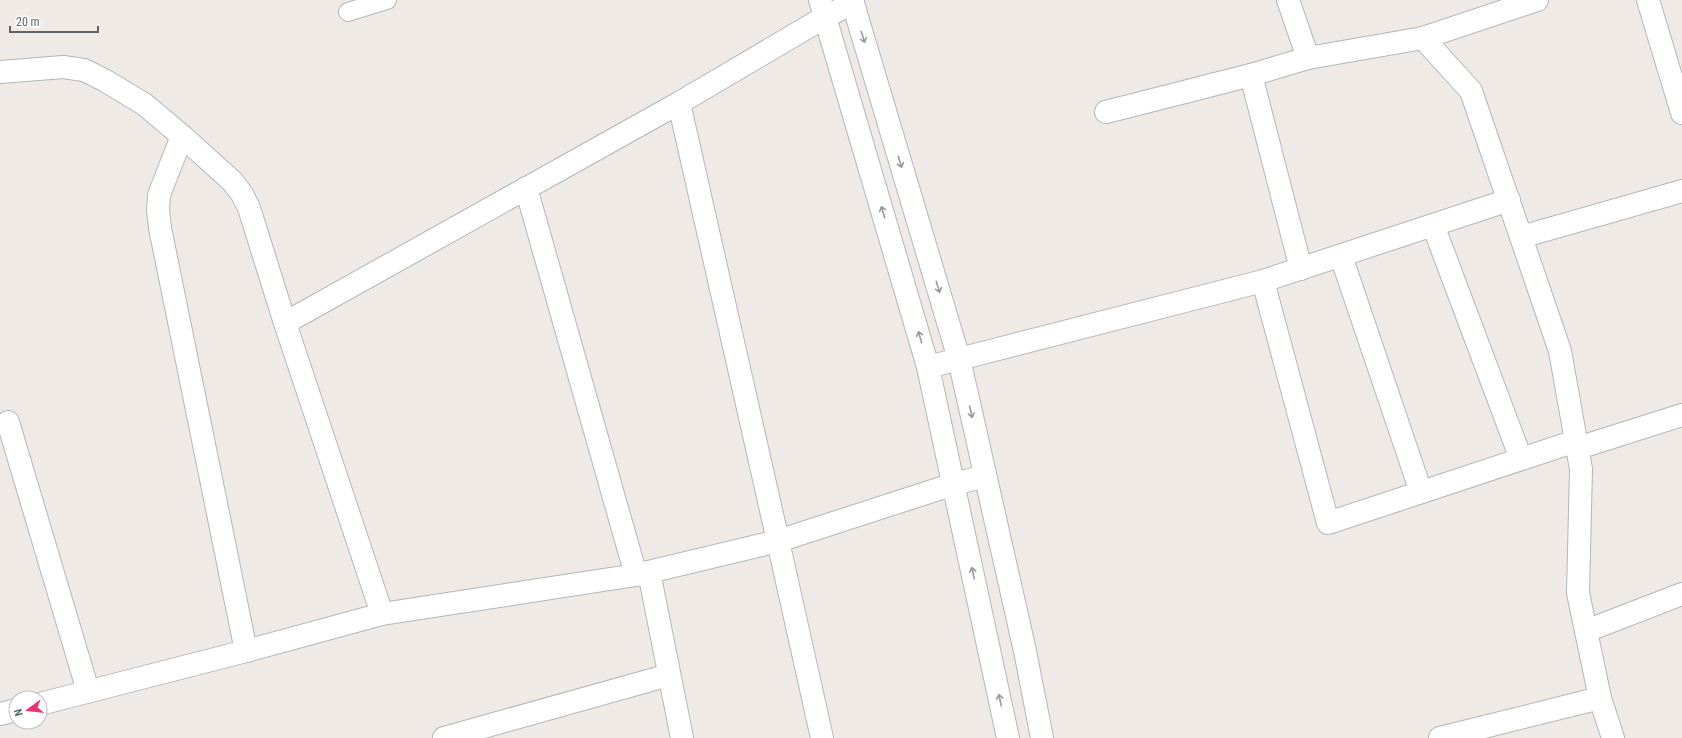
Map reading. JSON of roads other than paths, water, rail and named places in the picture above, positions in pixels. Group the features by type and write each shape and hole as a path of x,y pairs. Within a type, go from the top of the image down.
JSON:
{"street":[{"path":"1288,0 1308,58"},
{"path":"1106,112 1251,75 1308,58 1423,38 1537,0"},
{"path":"1648,0 1682,113"},
{"path":"285,323 679,103 823,8 853,1 959,359 1025,651 1042,738"},
{"path":"823,8 928,367 1008,738"},
{"path":"1423,38 1471,91 1560,351 1581,469 1578,593 1600,698 1613,738"},
{"path":"0,72 63,67 84,70 104,80 144,104 232,181 242,194 249,208 285,323 382,614"},
{"path":"1251,75 1301,269"},
{"path":"679,103 822,738"},
{"path":"182,136 159,195 159,216 246,651"},
{"path":"526,188 643,574 669,675 682,738"},
{"path":"1522,237 1682,191"},
{"path":"928,367 1263,281 1508,200"},
{"path":"1433,225 1521,459"},
{"path":"1341,256 1421,492"},
{"path":"1263,281 1328,523 1521,459 1577,445 1682,415"},
{"path":"8,422 88,692"},
{"path":"48,702 382,614 643,574 778,541 954,484 985,476"},
{"path":"1586,631 1682,594"},
{"path":"444,738 669,675"},
{"path":"1440,738 1600,698"}],"lane":[{"path":"348,12 387,0"}]}
